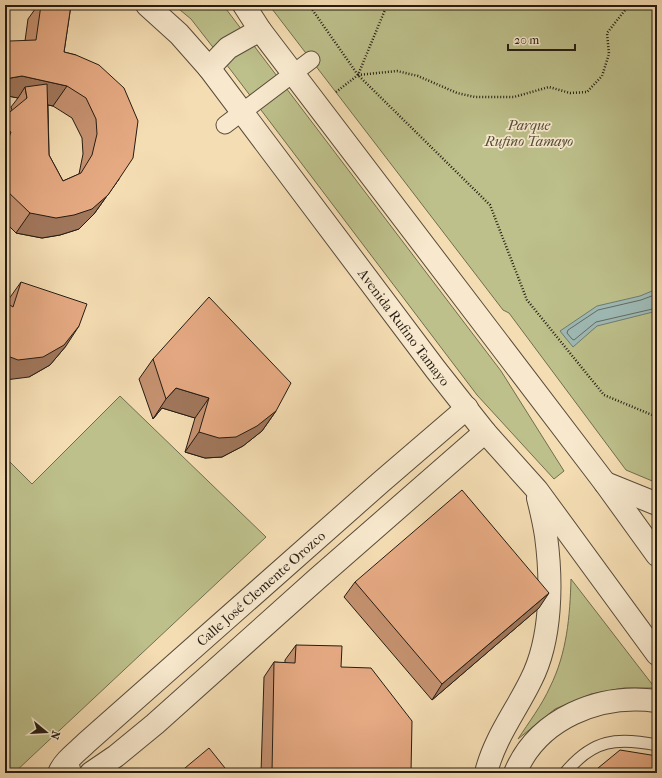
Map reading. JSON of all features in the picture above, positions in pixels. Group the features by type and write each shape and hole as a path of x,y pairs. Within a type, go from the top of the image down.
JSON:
{"street":[{"name":"Avenida Rufino Tamayo","path":"147,5 179,34 209,68 436,370 485,432 537,490 657,654"},
{"path":"244,5 260,30 605,484 657,555"},
{"path":"209,68 228,48 260,30"},
{"path":"225,125 311,60"},
{"name":"Calle José Clemente Orozco","path":"68,768 136,700 299,554 467,408"},
{"path":"91,773 116,756 155,724 318,578 485,432"},
{"path":"381,482 400,506"},
{"path":"605,484 657,504"},
{"path":"486,773 488,763 499,737 532,679 543,650 548,617 549,568 546,535 537,490"},
{"path":"299,554 318,578"},
{"path":"175,666 194,689"},
{"path":"515,773 533,743 552,725 574,712 596,704 626,699 657,702"},
{"path":"136,700 155,724"}],"lane":[{"path":"565,773 582,755 601,745 618,740 634,740 657,745"}],"path":[{"path":"309,5 358,75 490,205 528,300 604,395 657,417"},
{"path":"336,92 358,75 387,5"},
{"path":"358,75 397,71 418,76 456,93 475,97 514,97 549,87 570,93 587,92 602,76 609,54 607,33 629,5"}],"green space":[{"path":"174,5 223,5 501,371 564,471 554,479 477,395 233,73 191,19"},
{"name":"Parque Rufino Tamayo","path":"269,5 657,5 657,483 626,470 509,313 503,310"},
{"path":"120,396 266,537 14,773 5,773 5,457 32,484"},
{"path":"571,579 655,688 624,688 591,694 555,709 518,739 547,694 556,674 564,648 570,607"}],"water":[{"path":"657,289 657,311 597,326 573,347 560,331 597,306 640,296"}],"building":[{"path":"41,5 71,5 64,52 76,55 99,65 124,88 138,121 133,158 108,195 92,209 74,215 56,218 30,213 5,189 5,148 11,132 5,128 5,116 27,98 25,87 47,84 49,155 63,181 81,173 92,155 97,134 96,119 86,98 67,86 22,76 5,79 5,43 10,41 36,40"},
{"path":"21,282 87,304 79,326 64,345 43,357 18,360 5,355 5,302 13,307"},
{"path":"209,297 291,383 276,411 257,426 236,437 219,438 199,432 209,398 176,388 166,399 153,359"},
{"path":"462,490 549,593 442,684 355,582"},
{"path":"296,645 342,646 341,667 371,668 412,721 411,773 272,773 274,662 295,663"},
{"path":"209,748 229,773 179,773"},
{"path":"620,750 657,756 657,773 592,773"}]}
